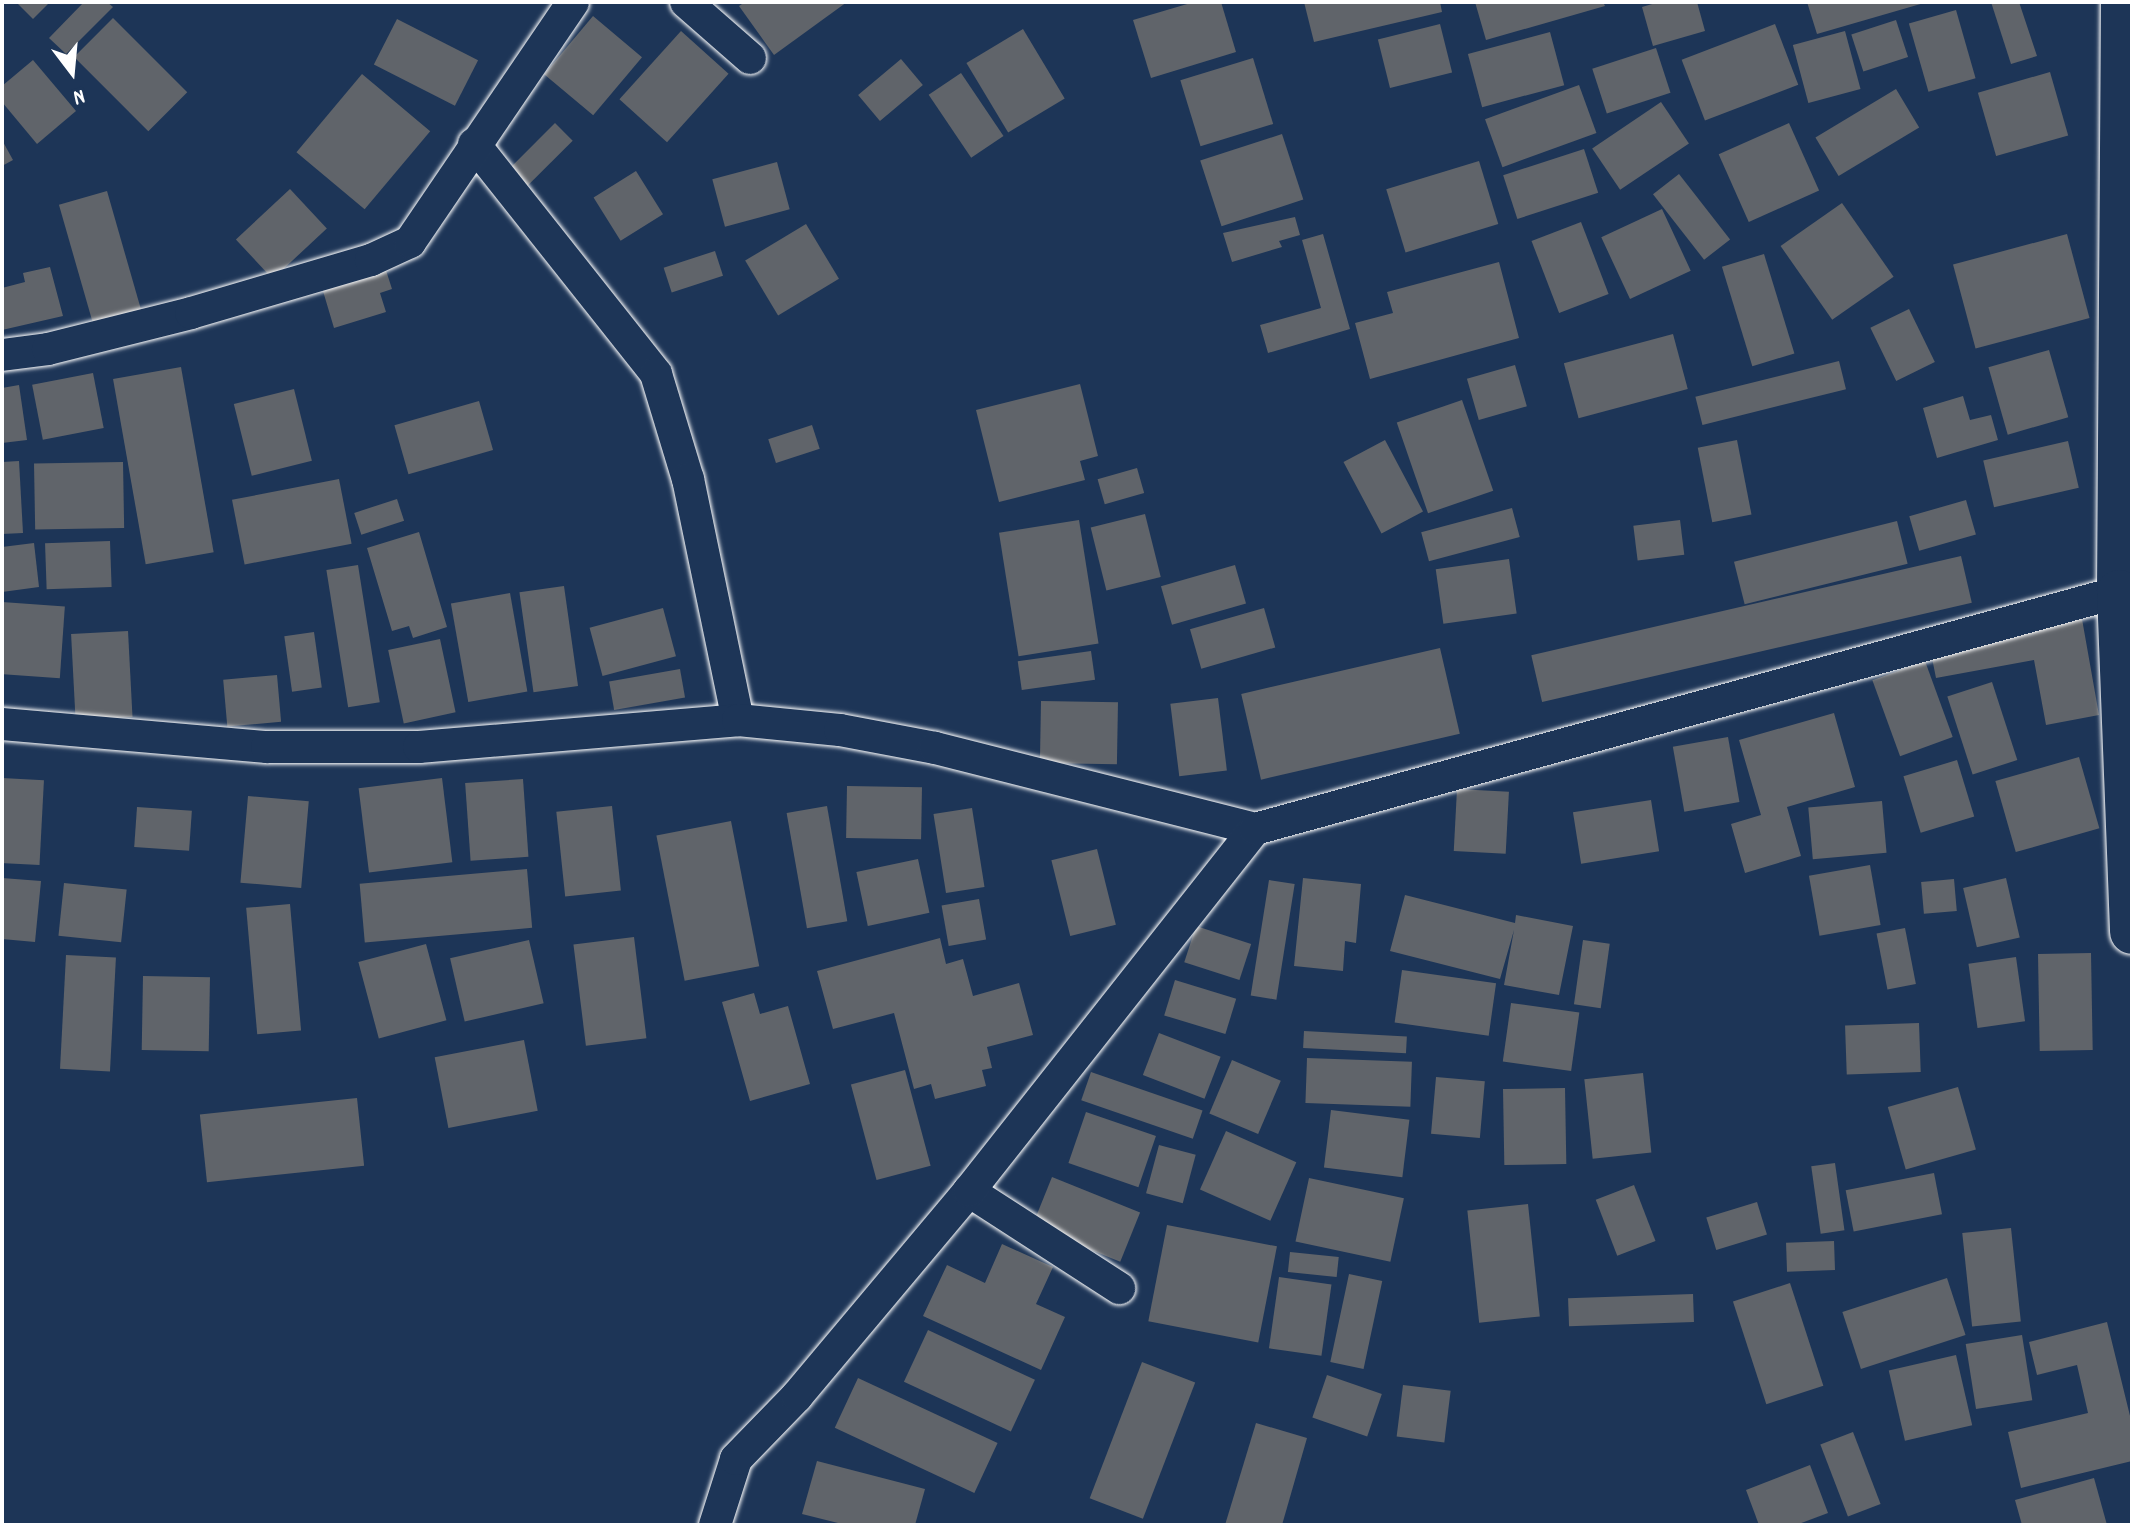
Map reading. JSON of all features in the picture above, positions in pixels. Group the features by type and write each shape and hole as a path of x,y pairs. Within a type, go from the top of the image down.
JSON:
{"street":[{"path":"2,355 48,349 191,313 371,260 410,242 573,2"},
{"path":"686,2 750,58"},
{"path":"2123,2 2119,592 2132,932"},
{"path":"474,144 656,374 688,479 738,720"},
{"path":"2,724 267,747 419,747 738,720 840,730 935,748 1255,829 2119,592"},
{"path":"715,1525 736,1459 797,1396 969,1191 1255,829"},
{"path":"969,1191 1119,1288"}],"building":[{"path":"16,2 50,2 33,19"},
{"path":"84,2 107,2 113,7 66,54 49,38"},
{"path":"745,2 847,2 774,55 739,6"},
{"path":"1194,2 1221,2 1236,52 1151,78 1133,20"},
{"path":"1304,2 1440,2 1442,12 1314,42"},
{"path":"1475,2 1603,2 1605,6 1486,40"},
{"path":"1659,2 1697,2 1705,31 1653,46 1642,7"},
{"path":"1807,2 1924,2 1924,3 1817,34"},
{"path":"1991,2 2019,2 2037,56 2011,64"},
{"path":"1956,10 1976,78 1928,92 1909,24"},
{"path":"593,16 642,57 593,115 544,74"},
{"path":"113,18 187,92 148,131 74,57"},
{"path":"397,19 478,60 455,106 374,64"},
{"path":"1896,20 1908,57 1863,72 1851,35"},
{"path":"1440,24 1452,73 1390,88 1378,39"},
{"path":"1775,24 1798,85 1705,121 1682,60"},
{"path":"1023,29 1065,98 1008,132 966,63"},
{"path":"681,31 729,74 667,142 619,99"},
{"path":"1845,31 1861,89 1808,103 1793,45"},
{"path":"1550,32 1564,85 1482,107 1468,54"},
{"path":"1656,48 1671,93 1607,113 1592,69"},
{"path":"1253,58 1273,124 1200,146 1180,80"},
{"path":"901,59 923,85 880,121 858,95"},
{"path":"33,60 76,111 37,144 2,102 2,86"},
{"path":"2050,72 2068,135 1996,156 1978,93"},
{"path":"961,73 1003,136 971,158 929,95"},
{"path":"362,74 430,131 365,209 296,152"},
{"path":"1579,85 1596,133 1502,167 1485,119"},
{"path":"1896,89 1919,128 1839,176 1815,137"},
{"path":"1661,102 1689,143 1620,190 1592,148"},
{"path":"555,123 573,141 526,187 508,170"},
{"path":"1789,123 1819,191 1749,222 1719,154"},
{"path":"1282,134 1303,200 1222,226 1200,161"},
{"path":"2,140 13,160 2,166"},
{"path":"1584,149 1598,193 1517,219 1503,175"},
{"path":"1479,161 1498,224 1406,252 1386,189"},
{"path":"777,162 790,209 725,227 712,179"},
{"path":"636,171 663,214 621,241 594,197"},
{"path":"1679,174 1730,239 1704,260 1653,194"},
{"path":"290,189 327,228 273,279 236,239"},
{"path":"107,191 142,314 94,328 59,205"},
{"path":"1842,203 1894,277 1832,320 1781,246"},
{"path":"1662,209 1691,271 1630,299 1601,237"},
{"path":"1295,217 1300,235 1279,241 1282,247 1232,262 1223,233"},
{"path":"1581,222 1609,294 1559,313 1532,241"},
{"path":"806,224 839,279 778,315 745,261"},
{"path":"1323,234 1350,329 1268,353 1260,325 1321,308 1302,240"},
{"path":"2067,234 2090,318 1976,349 1953,265"},
{"path":"715,251 723,276 672,292 664,268"},
{"path":"1764,254 1794,353 1752,366 1722,267"},
{"path":"383,261 392,289 380,293 386,312 334,328 320,281"},
{"path":"1499,262 1519,338 1370,379 1355,323 1393,313 1387,292"},
{"path":"50,267 63,316 2,330 2,288 25,282 23,273"},
{"path":"1909,309 1935,362 1896,381 1870,328"},
{"path":"1673,334 1688,389 1579,418 1564,363"},
{"path":"2049,350 2068,417 2008,435 1988,367"},
{"path":"1839,361 1846,389 1702,425 1695,397"},
{"path":"1515,365 1527,406 1479,420 1467,379"},
{"path":"181,367 214,552 146,564 113,379"},
{"path":"93,373 104,428 43,440 32,385"},
{"path":"1080,384 1098,456 1080,461 1085,480 999,502 976,410"},
{"path":"19,385 27,440 2,443 2,388"},
{"path":"294,389 312,461 252,476 234,404"},
{"path":"1963,396 1970,420 1991,415 1998,440 1937,458 1923,408"},
{"path":"1462,400 1493,491 1428,513 1397,422"},
{"path":"479,401 493,450 408,474 394,425"},
{"path":"812,425 820,449 776,463 768,439"},
{"path":"1385,440 1423,512 1382,534 1344,462"},
{"path":"1737,440 1752,515 1712,522 1698,448"},
{"path":"2068,441 2079,488 1994,507 1983,461"},
{"path":"19,461 23,533 2,534 2,462"},
{"path":"123,462 124,528 35,530 34,464"},
{"path":"1137,468 1144,493 1105,504 1098,479"},
{"path":"339,479 352,544 245,565 232,500"},
{"path":"397,499 404,521 361,535 354,513"},
{"path":"1966,500 1976,535 1919,551 1909,516"},
{"path":"1512,508 1520,537 1429,561 1421,532"},
{"path":"1145,514 1161,577 1106,591 1091,528"},
{"path":"1079,520 1099,643 1019,656 999,533"},
{"path":"1680,520 1684,555 1638,560 1633,526"},
{"path":"1897,521 1908,564 1745,604 1734,562"},
{"path":"419,532 447,627 413,638 409,626 392,631 367,548"},
{"path":"110,541 112,587 47,589 45,543"},
{"path":"34,543 39,587 2,592 2,547"},
{"path":"1961,556 1972,603 1542,702 1531,655"},
{"path":"1509,559 1517,613 1443,624 1436,569"},
{"path":"358,565 380,702 348,707 326,570"},
{"path":"1235,565 1246,603 1172,625 1161,586"},
{"path":"564,586 578,686 533,692 519,592"},
{"path":"510,593 527,691 468,702 451,603"},
{"path":"2,602 65,606 60,678 2,674"},
{"path":"663,608 676,656 603,676 590,628"},
{"path":"1264,608 1275,647 1201,669 1190,629"},
{"path":"2082,619 2099,715 2046,725 2034,660 1936,678 1930,648"},
{"path":"128,631 133,717 76,720 71,634"},
{"path":"314,632 322,687 292,692 284,636"},
{"path":"440,639 456,712 404,723 388,650"},
{"path":"1440,648 1460,734 1261,780 1241,694"},
{"path":"1091,651 1095,680 1022,690 1018,661"},
{"path":"1925,661 1953,737 1900,756 1872,680"},
{"path":"680,669 685,698 614,710 609,682"},
{"path":"277,675 281,722 227,727 223,680"},
{"path":"1992,682 2017,760 1973,775 1947,697"},
{"path":"1218,698 1227,770 1179,776 1170,704"},
{"path":"1041,701 1118,702 1117,764 1040,763"},
{"path":"1834,713 1855,787 1787,807 1801,856 1745,873 1731,824 1761,815 1739,740"},
{"path":"1728,737 1739,802 1684,812 1673,747"},
{"path":"2079,757 2099,828 2016,852 1995,781"},
{"path":"1957,760 1974,816 1921,833 1903,776"},
{"path":"2,778 44,780 39,865 2,863"},
{"path":"442,778 452,862 369,873 359,788"},
{"path":"523,779 528,857 471,861 465,783"},
{"path":"847,786 922,787 921,839 846,838"},
{"path":"1457,789 1509,792 1506,854 1454,851"},
{"path":"248,796 309,801 301,888 240,883"},
{"path":"1651,800 1659,851 1581,864 1573,812"},
{"path":"1882,801 1887,853 1813,859 1808,807"},
{"path":"612,806 621,891 565,896 556,812"},
{"path":"827,806 847,921 807,928 787,813"},
{"path":"137,807 192,811 189,851 134,847"},
{"path":"972,808 985,887 946,893 933,814"},
{"path":"731,821 759,966 685,981 656,836"},
{"path":"1097,849 1116,925 1070,936 1051,860"},
{"path":"918,859 929,913 868,926 856,872"},
{"path":"1870,865 1881,925 1820,936 1809,876"},
{"path":"527,869 532,928 365,942 360,884"},
{"path":"2,878 41,881 35,942 2,939"},
{"path":"1303,878 1361,884 1356,943 1345,941 1343,971 1294,966"},
{"path":"2006,878 2020,937 1977,947 1963,888"},
{"path":"1954,879 1957,911 1924,914 1921,882"},
{"path":"1269,880 1295,884 1276,1000 1251,996"},
{"path":"64,883 127,890 121,942 58,936"},
{"path":"1405,895 1515,923 1516,915 1573,926 1559,995 1504,985 1514,930 1500,979 1390,951"},
{"path":"979,899 986,939 949,946 942,906"},
{"path":"290,904 301,1031 257,1034 246,908"},
{"path":"1196,926 1251,944 1239,980 1184,962"},
{"path":"1905,928 1916,984 1887,989 1877,934"},
{"path":"634,937 646,1038 586,1046 573,944"},
{"path":"940,938 946,964 963,959 973,996 1019,983 1033,1035 987,1047 992,1068 982,1070 986,1086 935,1099 931,1084 914,1089 894,1013 833,1029 817,971"},
{"path":"529,940 544,1003 465,1022 450,958"},
{"path":"1583,940 1610,944 1601,1008 1574,1004"},
{"path":"426,944 446,1020 379,1038 358,962"},
{"path":"2091,953 2093,1050 2040,1051 2038,954"},
{"path":"66,955 116,958 110,1071 60,1069"},
{"path":"2016,957 2025,1021 1978,1028 1968,964"},
{"path":"1402,970 1496,983 1489,1036 1395,1022"},
{"path":"143,976 210,977 209,1051 142,1050"},
{"path":"1175,980 1236,999 1225,1034 1164,1015"},
{"path":"754,993 760,1014 788,1006 810,1084 750,1101 722,1002"},
{"path":"1511,1003 1579,1013 1571,1071 1503,1061"},
{"path":"1919,1023 1921,1072 1847,1075 1845,1026"},
{"path":"1304,1031 1407,1036 1406,1053 1303,1048"},
{"path":"1159,1033 1221,1057 1204,1099 1143,1075"},
{"path":"524,1040 538,1111 448,1128 435,1057"},
{"path":"1307,1058 1412,1062 1410,1107 1305,1103"},
{"path":"1232,1060 1281,1081 1258,1134 1209,1113"},
{"path":"905,1070 931,1166 877,1180 851,1084"},
{"path":"1091,1072 1203,1110 1193,1139 1081,1100"},
{"path":"1643,1073 1651,1153 1593,1159 1584,1079"},
{"path":"1436,1077 1485,1081 1480,1138 1431,1134"},
{"path":"1958,1087 1976,1149 1906,1170 1888,1107"},
{"path":"1565,1088 1566,1164 1504,1165 1503,1089"},
{"path":"357,1098 364,1166 207,1182 200,1115"},
{"path":"1331,1110 1409,1120 1402,1177 1324,1168"},
{"path":"1086,1112 1156,1136 1138,1187 1068,1163"},
{"path":"1226,1131 1296,1162 1270,1221 1200,1189"},
{"path":"1159,1145 1196,1155 1183,1203 1146,1193"},
{"path":"1835,1163 1844,1230 1821,1234 1811,1166"},
{"path":"1934,1173 1942,1214 1854,1231 1846,1190"},
{"path":"1052,1177 1140,1213 1120,1262 1032,1226"},
{"path":"1309,1178 1404,1198 1390,1262 1295,1242"},
{"path":"1634,1185 1656,1241 1617,1256 1596,1200"},
{"path":"1757,1202 1767,1235 1716,1250 1706,1217"},
{"path":"1528,1204 1540,1316 1479,1323 1467,1210"},
{"path":"1167,1225 1277,1246 1258,1343 1148,1321"},
{"path":"2011,1228 2021,1321 1972,1327 1962,1233"},
{"path":"1834,1241 1835,1270 1787,1272 1786,1243"},
{"path":"1002,1244 1053,1267 1036,1304 1065,1317 1041,1370 923,1316 947,1265 985,1283"},
{"path":"1290,1252 1339,1257 1337,1277 1288,1272"},
{"path":"1349,1274 1382,1281 1364,1369 1330,1362"},
{"path":"1279,1277 1331,1284 1321,1356 1269,1348"},
{"path":"1947,1278 1966,1335 1861,1369 1842,1312"},
{"path":"1790,1283 1823,1386 1766,1404 1733,1302"},
{"path":"1693,1294 1694,1322 1569,1326 1568,1298"},
{"path":"2107,1322 2132,1424 2132,1461 2021,1488 2008,1432 2088,1413 2077,1365 2037,1375 2029,1342"},
{"path":"928,1330 1035,1380 1011,1432 904,1382"},
{"path":"2022,1335 2032,1400 1976,1409 1966,1344"},
{"path":"1956,1355 1972,1425 1905,1441 1889,1371"},
{"path":"1142,1362 1195,1382 1143,1519 1090,1498"},
{"path":"1327,1375 1382,1394 1367,1436 1312,1418"},
{"path":"858,1378 998,1443 974,1493 835,1428"},
{"path":"1403,1385 1451,1391 1444,1442 1397,1437"},
{"path":"1256,1423 1307,1438 1282,1525 1225,1525"},
{"path":"1853,1432 1881,1504 1848,1516 1820,1445"},
{"path":"817,1461 925,1489 915,1525 846,1525 802,1514"},
{"path":"1810,1465 1828,1513 1796,1525 1759,1525 1746,1490"},
{"path":"2094,1478 2107,1525 2022,1525 2015,1500"}]}
